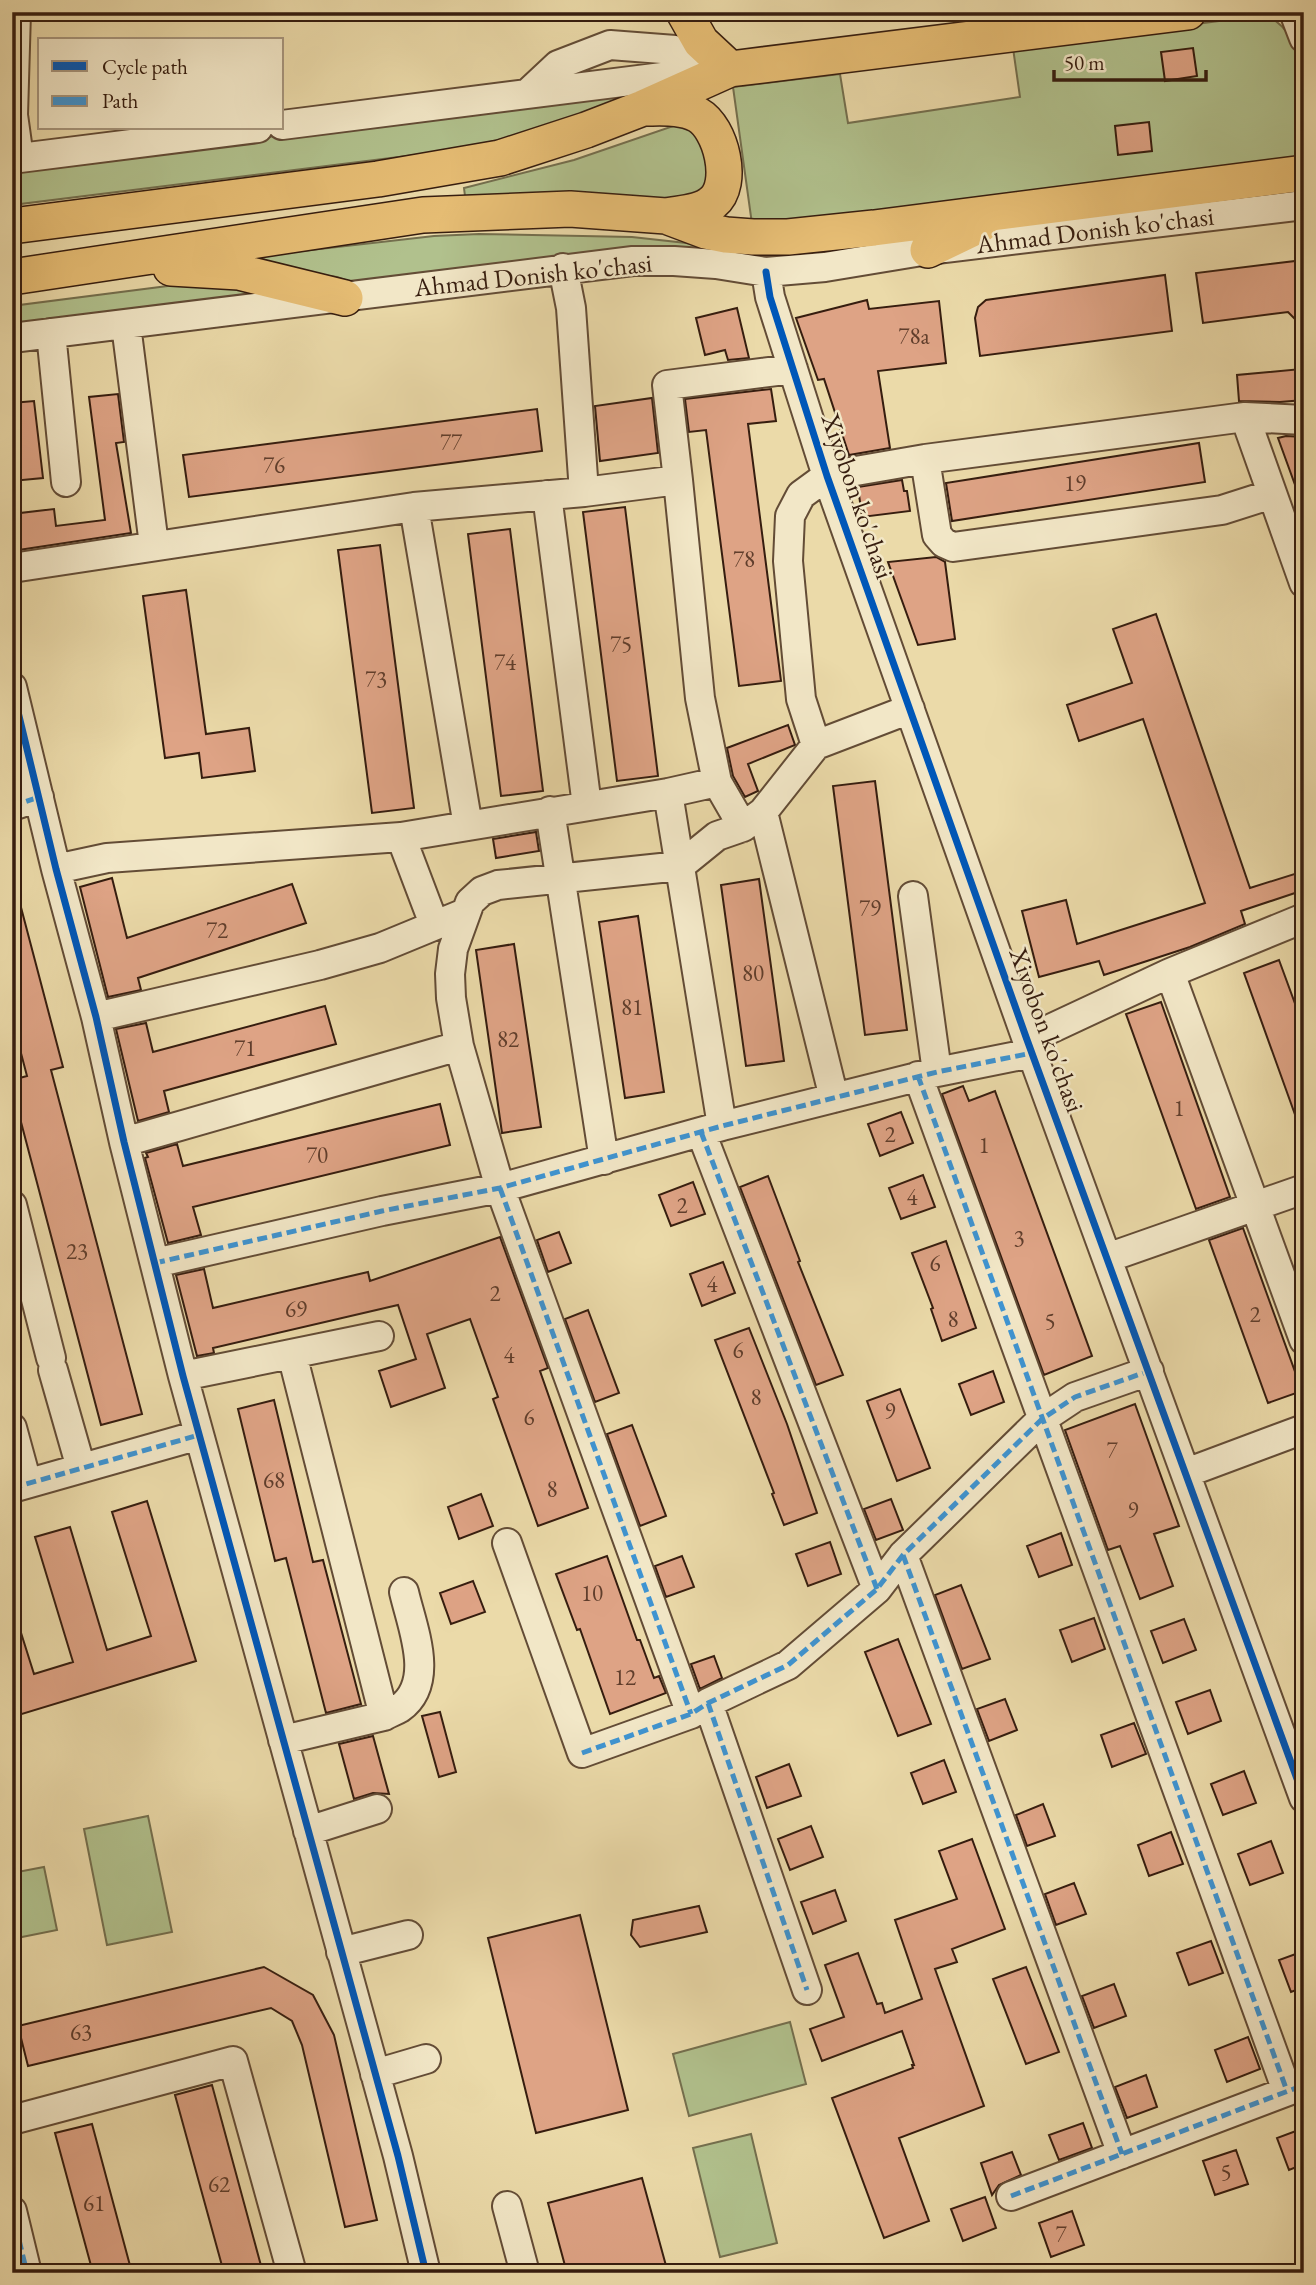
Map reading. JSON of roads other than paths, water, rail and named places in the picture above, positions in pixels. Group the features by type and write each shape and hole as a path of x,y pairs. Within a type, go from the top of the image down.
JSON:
{"main road":[{"path":"683,12 717,70"},
{"name":"Ahmad Donish ko'chasi","path":"12,226 379,179 500,159 586,131 664,83 717,70 1188,12"},
{"name":"Ahmad Donish ko'chasi","path":"12,276 423,215 570,209 666,216 698,210 715,201 723,188 721,153 713,130 701,116 683,110 664,83"},
{"name":"Ahmad Donish ko'chasi","path":"666,216 706,231 753,237 788,237 1304,173"},
{"path":"928,250 1008,211"},
{"path":"98,265 239,272 345,298"}],"street":[{"path":"16,12 13,115 15,158 242,130"},
{"path":"527,94 558,65 610,45 664,83 683,12"},
{"path":"1294,12 1304,38"},
{"name":"Ahmad Donish ko'chasi","path":"284,125 527,94 664,83"},
{"name":"Ahmad Donish ko'chasi","path":"12,338 345,298 563,268 633,261 674,261 766,272 825,267 928,250 1304,205"},
{"path":"563,268 571,308 584,492"},
{"name":"Xiyobon ko'chasi","path":"766,272 770,297 827,476 1029,1045 1186,1473 1295,1744 1304,1798"},
{"path":"126,325 154,545"},
{"path":"51,334 66,482"},
{"path":"793,369 667,385 700,698 717,782 753,820 834,1098"},
{"path":"816,745 801,699 788,561 790,516 801,495 827,476 925,459 1245,417 1304,420"},
{"path":"1245,417 1304,583"},
{"path":"925,459 937,535 944,543 953,547 1222,510 1272,494"},
{"path":"12,568 414,508 678,480"},
{"path":"547,495 587,806"},
{"path":"414,508 468,826"},
{"path":"12,687 56,869 96,1017 124,1142 183,1377 398,2156 426,2273"},
{"path":"807,1990 500,1188 458,1046 450,974 453,949 465,913 474,897 487,889 498,885 680,866 718,836 753,820 816,745 910,709"},
{"path":"56,869 107,858 401,837 668,793 717,782"},
{"path":"668,793 680,866 711,1129 877,1589"},
{"path":"12,806 39,797"},
{"path":"550,811 604,1160"},
{"path":"401,837 434,924"},
{"path":"913,896 928,1074 1042,1419 1295,2088 1011,2196"},
{"path":"96,1017 320,965 380,948 465,913"},
{"path":"155,1263 382,1211 500,1188 1029,1045 1048,1030 1171,973 1302,925"},
{"path":"1171,973 1304,1340"},
{"path":"124,1142 458,1046"},
{"path":"1107,1258 1304,1189"},
{"path":"12,1205 81,1468"},
{"path":"183,1377 379,1336"},
{"path":"292,1354 384,1716"},
{"path":"507,1543 582,1752 700,1708 789,1665 877,1589 903,1555 1042,1419 1074,1397 1149,1371"},
{"path":"12,1428 20,1485 199,1435"},
{"path":"1186,1473 1304,1429"},
{"path":"903,1555 1122,2154"},
{"path":"283,1740 384,1716 399,1709 411,1696 420,1663 404,1592"},
{"path":"308,1831 377,1809"},
{"path":"341,1952 408,1934"},
{"path":"375,2074 426,2059"},
{"path":"12,2120 233,2061 292,2273"},
{"path":"507,2206 525,2273"},
{"path":"12,2211 27,2273"}]}
